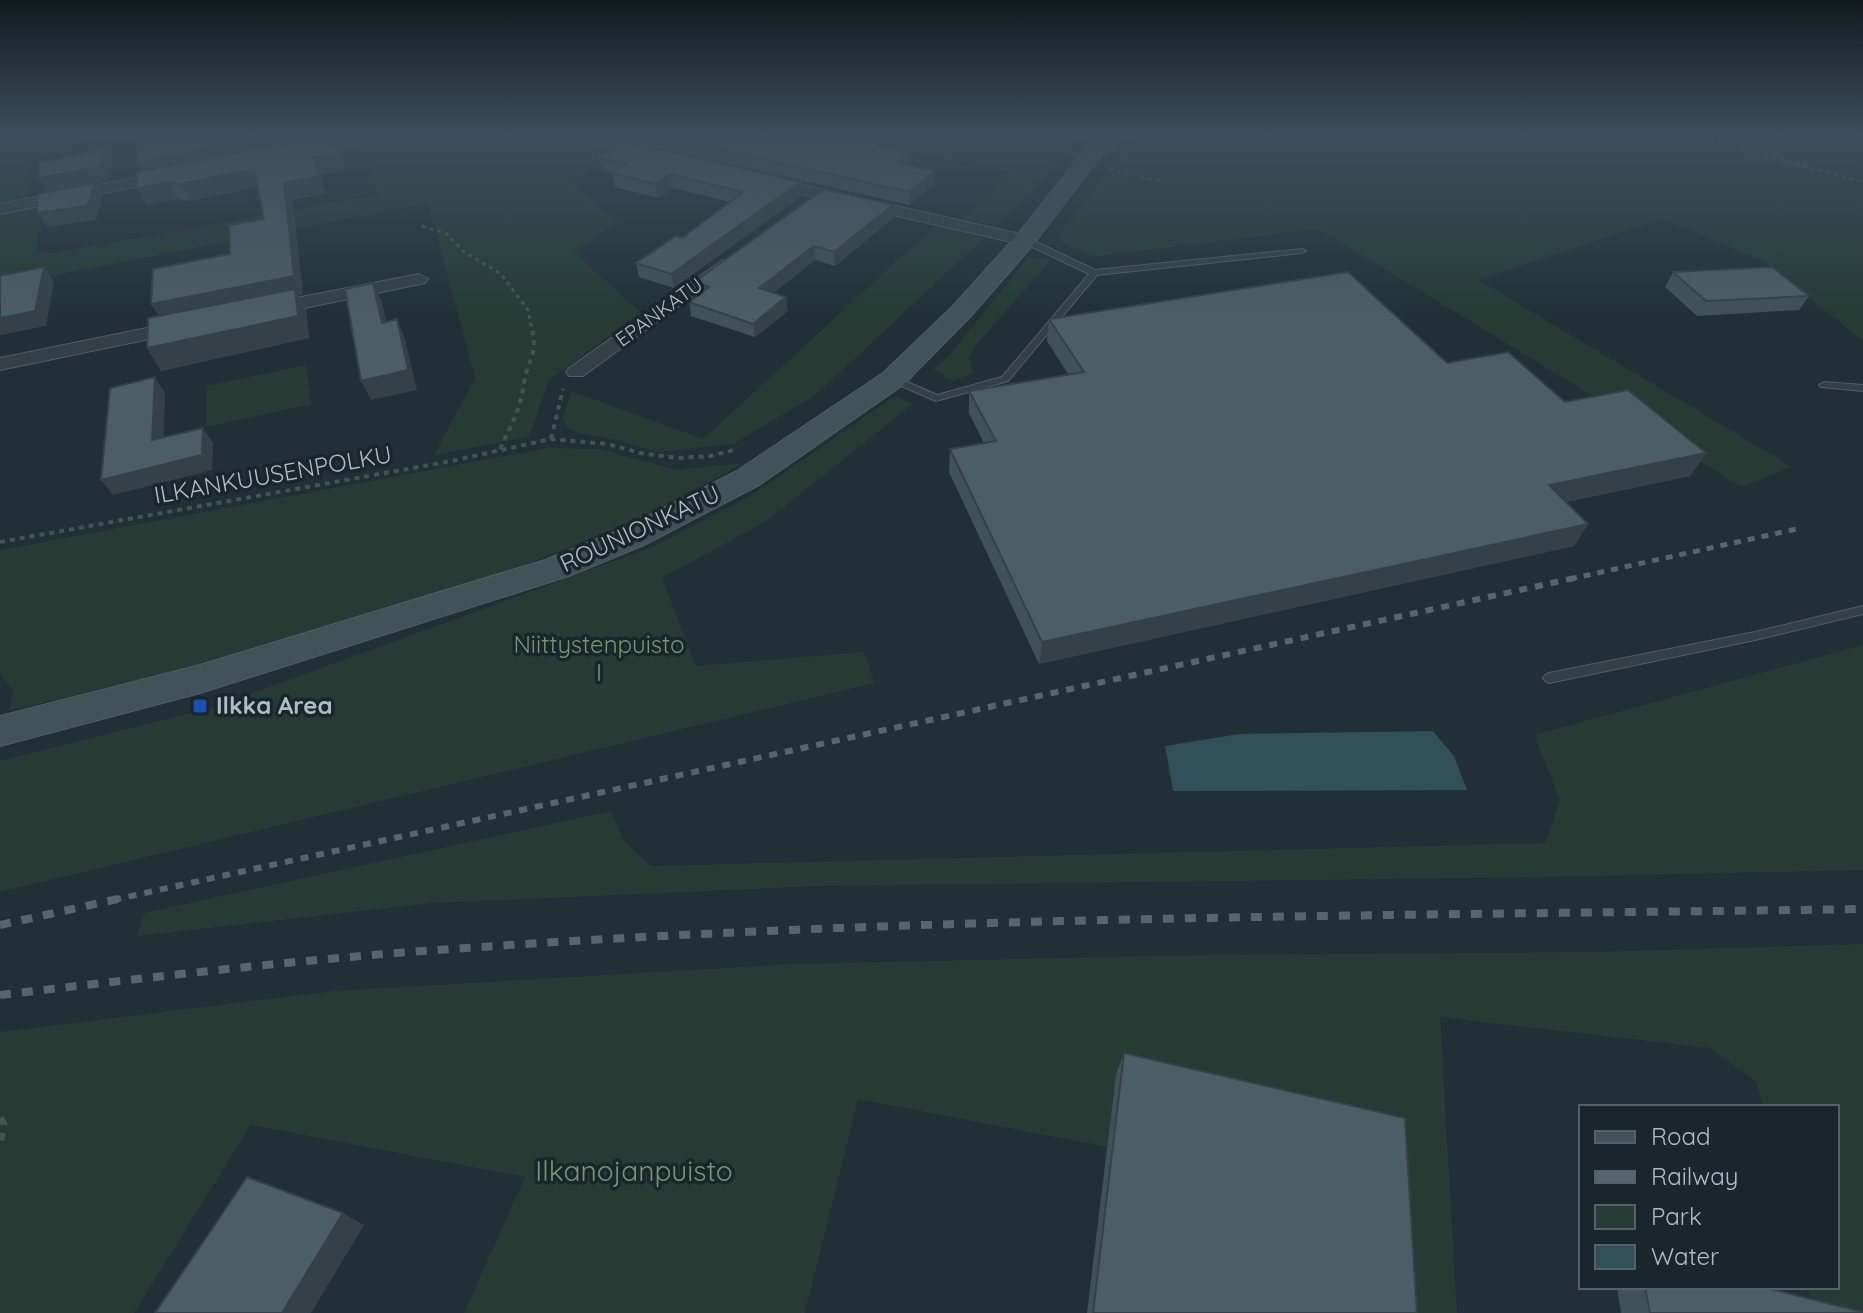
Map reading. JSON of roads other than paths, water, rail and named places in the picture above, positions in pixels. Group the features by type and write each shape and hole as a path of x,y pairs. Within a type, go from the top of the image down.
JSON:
{"main road":[{"name":"ROUNIONKATU","path":"0,731 200,679 557,568 633,537 748,478 893,379 961,312 1059,196"}],"street":[{"path":"0,209 66,196"},
{"path":"794,213 817,196"},
{"path":"830,196 1025,240"},
{"name":"EPANKATU","path":"576,372 743,250"},
{"path":"248,313 419,279"},
{"path":"0,364 202,323"}],"lane":[{"path":"1025,240 1094,273 1302,251"},
{"path":"893,379 936,398 1005,379 1094,273"},
{"path":"1824,385 1863,388"},
{"path":"1549,678 1755,636 1863,610"}],"water":[{"path":"1433,731 1454,756 1467,790 1173,791 1165,746 1239,734"}],"railway":[{"path":"1570,579 1801,528"},
{"path":"113,900 1579,577"},
{"path":"0,925 122,898"},
{"path":"0,995 233,968 408,952 640,937 989,923 1863,909"}],"place":[{"name":"Ilkka Area","path":"200,706"}],"park label":[{"name":"Niittystenpuisto I","path":"599,659"},
{"name":"Ilkanojanpuisto","path":"634,1171"}]}
